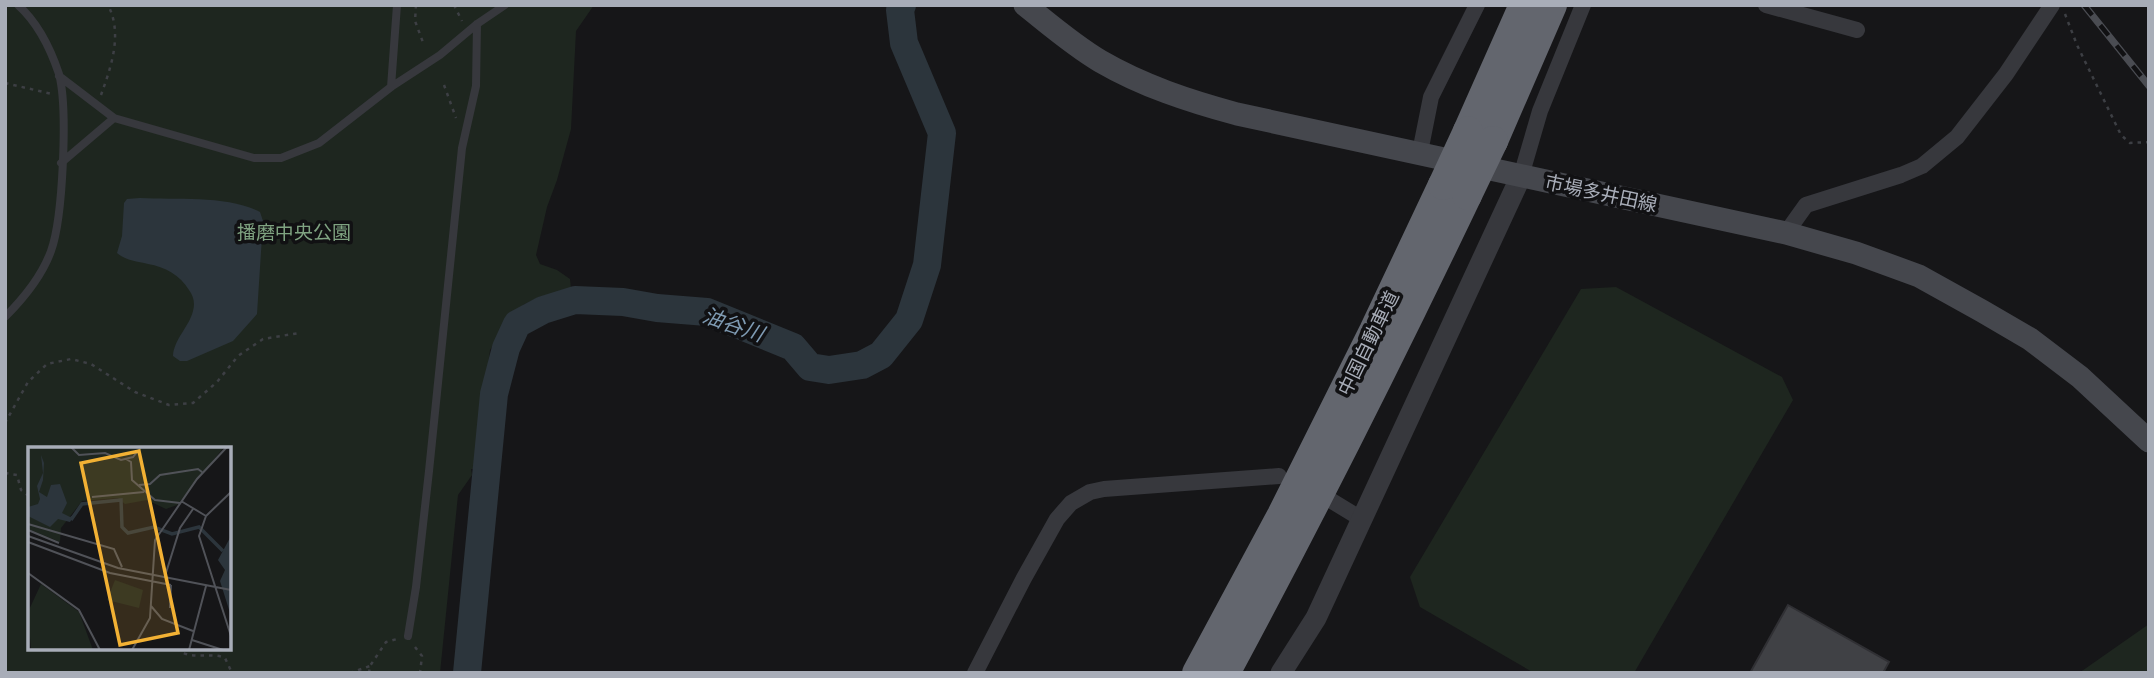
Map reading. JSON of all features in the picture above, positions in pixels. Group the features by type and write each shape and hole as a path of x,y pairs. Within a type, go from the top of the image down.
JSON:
{"highway":[{"name":"中国自動車道","path":"1481,136 1524,5"},
{"name":"中国自動車道","path":"1197,673 1282,515 1374,331 1455,190 1552,5"},
{"name":"中国自動車道","path":"1225,673 1398,340 1455,190"}],"main road":[{"name":"市場多井田線","path":"1025,5 1098,60 1143,83 1191,101 1237,114 1786,233 1856,253 1919,276 2030,339 2080,377 2149,441"}],"street":[{"path":"1420,152 1431,97 1477,5"},
{"path":"1281,673 1315,618 1363,520 1521,176 1540,111 1583,5"},
{"path":"1766,5 1857,30"},
{"path":"1786,233 1806,205 1922,166 1956,137 2006,74 2052,5"},
{"path":"975,673 1057,519 1071,503 1090,492 1104,489 1279,475"},
{"path":"1327,498 1363,520"}],"lane":[{"path":"5,317 41,273 51,250 57,223 63,120 59,76 47,43 18,5"},
{"path":"391,87 397,5"},
{"path":"59,76 114,118 254,158 281,158 319,143 505,5"},
{"path":"408,636 428,484 462,148 475,86 477,24"},
{"path":"61,163 114,118"}],"path":[{"path":"97,105 109,72 116,41 112,12 108,5"},
{"path":"416,5 415,21 424,45"},
{"path":"454,5 468,32"},
{"path":"2061,5 2077,45 2121,135 2130,143 2149,142"},
{"path":"5,83 62,96"},
{"path":"444,85 455,113 462,148"},
{"path":"5,423 28,382 47,364 71,359 91,364 135,392 169,405 193,403 217,382 237,356 263,339 299,333"},
{"path":"5,473 16,474 21,490 28,495"},
{"path":"369,673 370,666 386,642 408,636 422,656 419,673"},
{"path":"179,650 181,653 198,656 216,653 225,658 232,673"},
{"path":"350,673 370,666"},
{"path":"279,673 306,673"}],"green space":[{"name":"播磨中央公園","path":"5,5 594,5 576,31 571,129 547,207 536,255 540,264 557,270 570,279 571,289 539,297 523,305 511,316 490,350 475,469 471,469 472,475 458,495 440,673 5,673"},
{"path":"1616,287 1782,377 1793,400 1634,673 1534,673 1420,607 1410,577 1581,289"},
{"path":"2149,624 2149,673 2079,673"}],"shaded area":[{"path":"127,199 218,201 260,212 263,221 257,314 233,341 187,361 180,361 173,356 176,344 193,311 194,300 191,293 172,272 117,253 122,236 124,203"}],"building":[{"path":"1788,605 1889,662 1883,673 1750,673"}],"waterway":[{"name":"油谷川","path":"467,673 494,394 506,348 517,324 543,310 575,300 623,302 707,312 793,347 810,367 829,370 862,365 881,355 909,320 927,265 942,133 904,43 900,10 902,5"}],"railway":[{"path":"2084,5 2149,86"}]}
